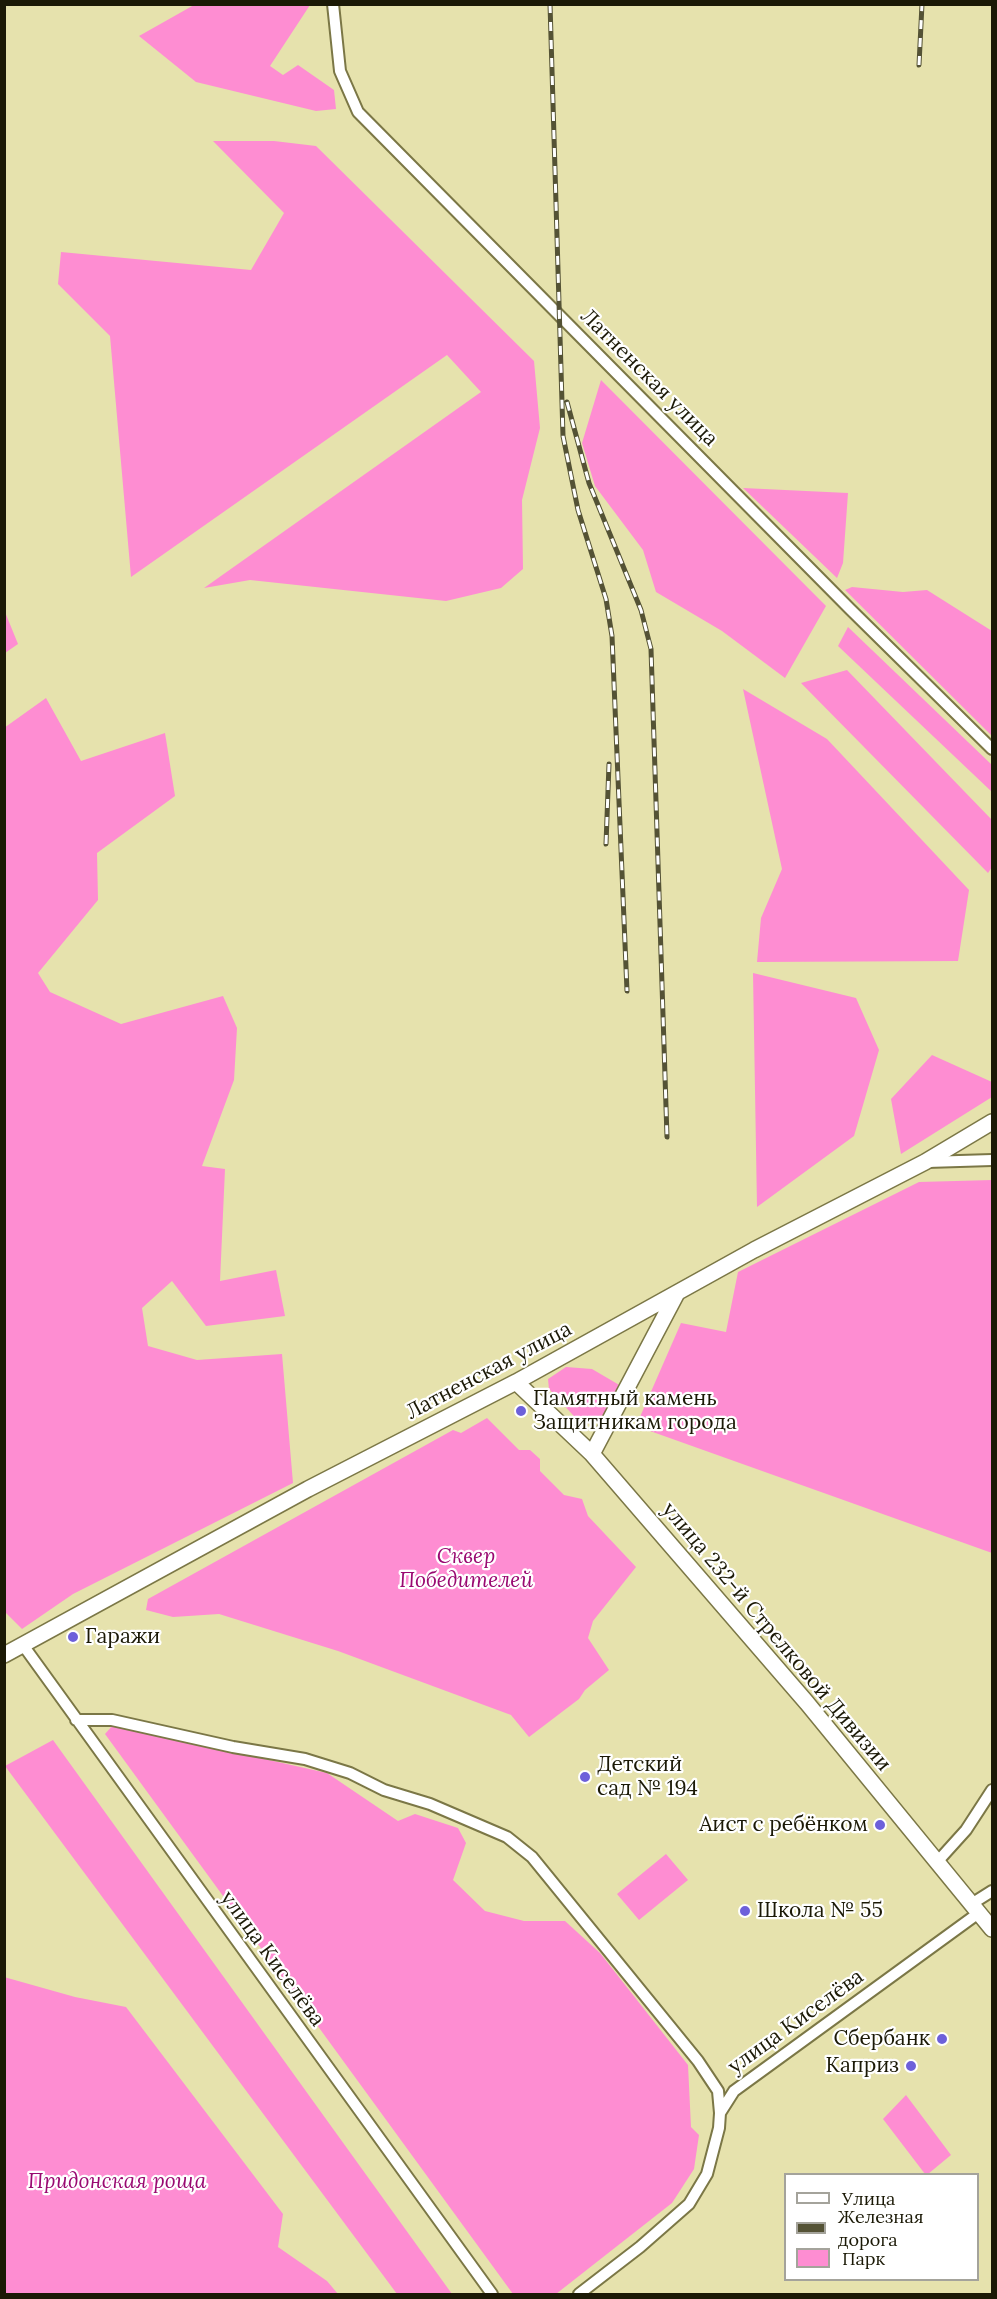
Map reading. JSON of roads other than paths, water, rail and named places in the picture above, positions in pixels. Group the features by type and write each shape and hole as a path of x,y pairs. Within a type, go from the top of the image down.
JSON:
{"street":[{"name":"Латненская улица","path":"333,4 340,71 358,112 791,550 993,749"},
{"name":"Латненская улица","path":"4,1654 308,1489 516,1382 677,1293 925,1162 993,1122"},
{"path":"925,1162 993,1160"},
{"path":"592,1454 677,1293"},
{"name":"улица 232-й Стрелковой Дивизии","path":"516,1382 592,1454 807,1703 993,1929"},
{"name":"улица Киселёва","path":"23,1645 492,2295"},
{"path":"76,1720 112,1720 233,1747 305,1759 350,1773 384,1790 430,1804 507,1837 532,1857 698,2061 718,2091 720,2113"},
{"path":"938,1861 966,1830 993,1790"},
{"name":"улица Киселёва","path":"579,2295 640,2247 689,2204 707,2174 719,2128 720,2113 734,2091 976,1907 993,1891"}],"railway":[{"path":"550,4 563,436 578,510 606,599 612,636 627,991"},
{"path":"919,65 922,4"},
{"path":"567,402 589,483 641,610 651,649 667,1137"},
{"path":"606,844 609,764"}],"place":[{"name":"Памятный камень Защитникам города","path":"521,1411"},
{"name":"Гаражи","path":"73,1637"},
{"name":"Детский сад № 194","path":"585,1777"},
{"name":"Аист с ребёнком","path":"880,1825"},
{"name":"Школа № 55","path":"745,1911"},
{"name":"Сбербанк","path":"942,2039"},
{"name":"Каприз","path":"911,2066"}],"park label":[{"name":"Сквер Победителей","path":"466,1569"},
{"name":"Придонская роща","path":"117,2182"}]}
